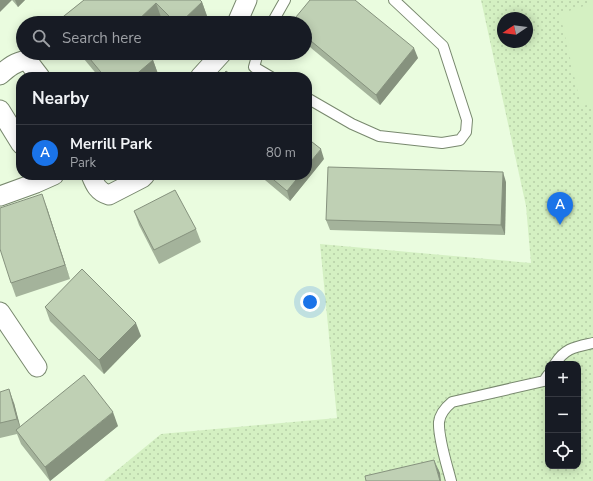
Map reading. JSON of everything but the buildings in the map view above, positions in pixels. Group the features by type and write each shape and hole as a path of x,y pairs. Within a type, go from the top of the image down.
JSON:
{"street":[{"path":"240,16 247,0"},
{"path":"0,75 11,65 27,60 36,72"},
{"path":"205,72 216,60"},
{"path":"0,110 16,132"},
{"path":"0,196 39,180"},
{"path":"93,180 102,193 109,195 138,180"},
{"path":"0,312 37,366"}],"lane":[{"path":"276,16 285,0"},
{"path":"312,101 352,124 379,136 442,144 460,140 466,132 467,120 443,46 394,0"},
{"path":"256,60 254,67 262,72"},
{"path":"557,361 561,355 571,348 593,343"},
{"path":"451,481 440,433 439,421 444,409 452,402 544,381 545,380"}],"green space":[{"path":"481,0 593,0 593,481 104,481 161,434 337,418 320,244 531,263 526,206"},
{"path":"593,3 593,104 581,106 560,14"}],"place":[{"name":"Merrill Park","path":"560,225"}]}
